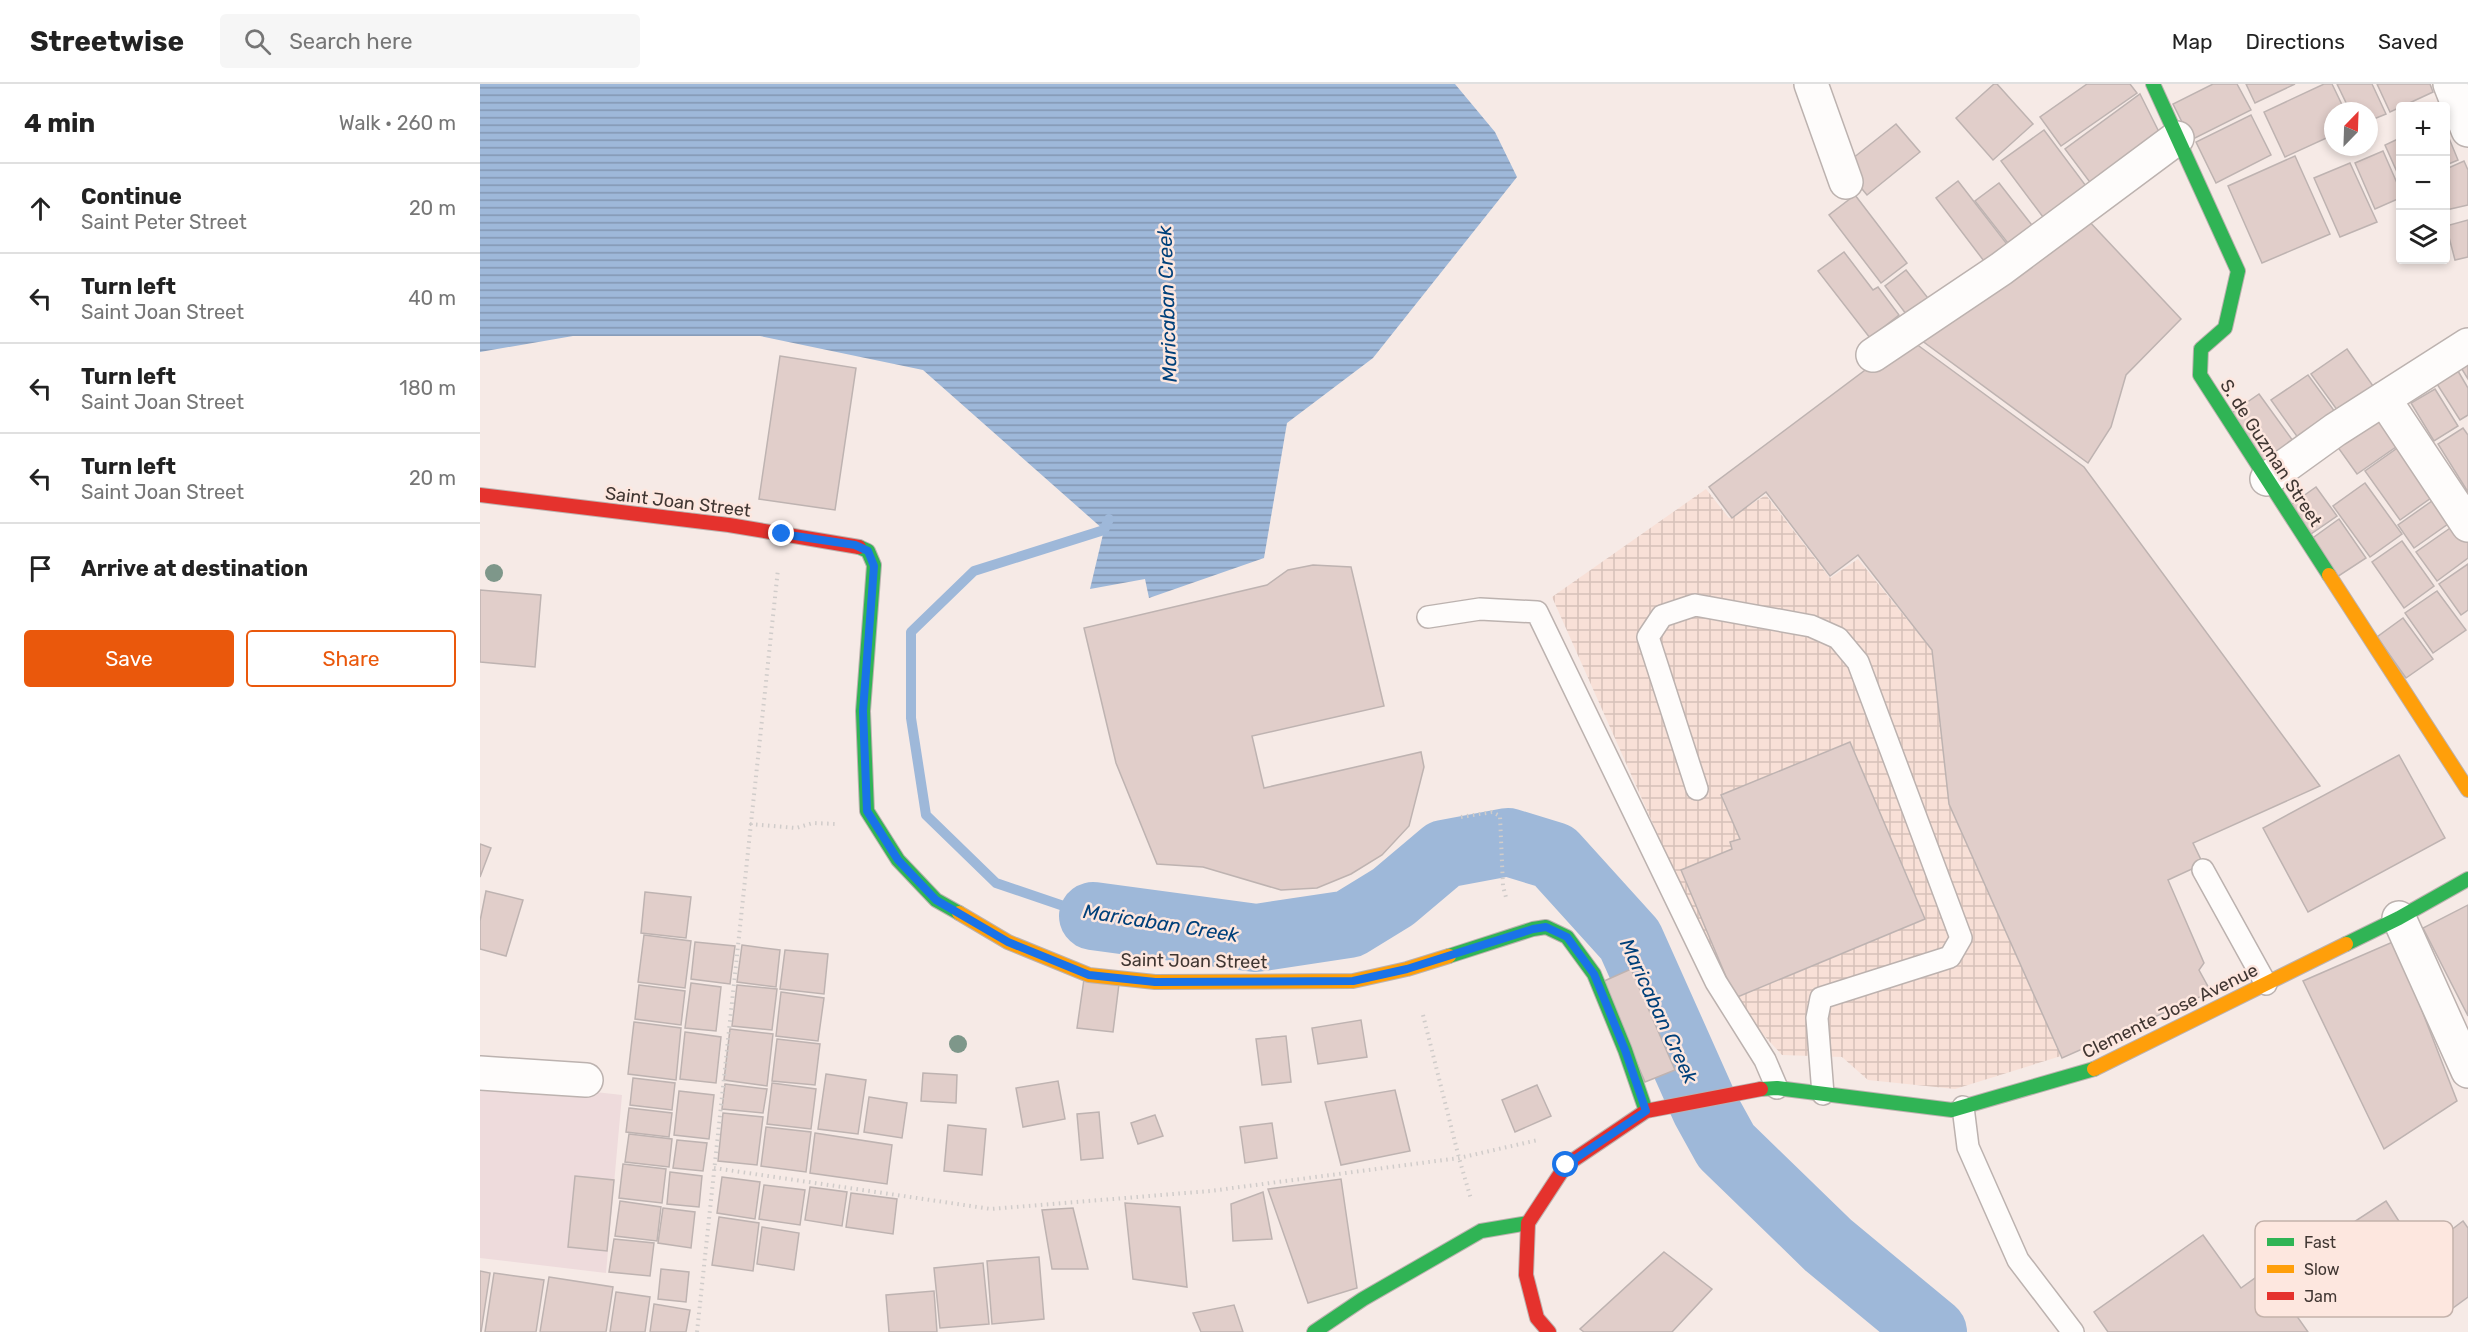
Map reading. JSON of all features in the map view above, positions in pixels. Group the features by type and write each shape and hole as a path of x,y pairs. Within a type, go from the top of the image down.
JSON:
{"street":[{"path":"1811,84 1846,182"},
{"name":"S. de Guzman Street","path":"2153,84 2238,271 2224,327 2201,349 2200,375 2468,790"},
{"path":"2450,84 2468,130"},
{"path":"1873,355 2001,269 2178,138"},
{"path":"2267,479 2468,345"},
{"path":"2384,399 2468,525"},
{"name":"Saint Joan Street","path":"480,495 782,534 855,545 868,551 874,566 863,711 867,811 898,860 936,900 1008,942 1089,975 1155,982 1353,981 1407,969 1533,929 1546,927 1567,937 1594,974 1650,1109"},
{"name":"Clemente Jose Avenue","path":"1650,1109 1768,1089 1952,1110 2088,1072 2399,918 2468,879"},
{"path":"2399,918 2468,1071"},
{"path":"480,1073 586,1080"},
{"path":"1549,1332 1537,1318 1526,1275 1528,1222 1566,1165 1650,1109"},
{"path":"1314,1332 1363,1299 1481,1231 1528,1222"}],"lane":[{"path":"1697,789 1648,637 1662,616 1695,605 1811,626 1838,638 1858,662 1961,938 1950,957 1821,998 1816,1018 1823,1094"},
{"path":"1428,617 1480,609 1537,612 1716,982 1765,1060 1768,1089"},
{"path":"2203,870 2266,984"},
{"path":"1963,1107 1968,1147 2018,1260 2073,1332"}],"path":[{"path":"697,1332 782,534"},
{"path":"750,824 796,828 813,823 834,825 867,811"},
{"path":"1461,817 1492,812 1500,816 1503,886"},
{"path":"1423,1015 1459,1158 1481,1231"},
{"path":"714,1168 991,1209 1210,1191 1459,1158 1548,1138 1566,1165"}],"shaded area":[{"path":"1706,489 1729,518 1766,495 1830,578 1858,559 1932,650 1949,804 2061,1056 1955,1089 1868,1080 1842,1057 1782,1055 1732,1001 1552,597"},
{"path":"480,1079 622,1095 606,1273 480,1258"}],"water":[{"path":"480,84 1455,84 1495,132 1517,177 1373,358 1287,423 1264,558 1149,598 1145,579 1090,589 1104,530 923,370 760,336 573,336 480,352"}],"building":[{"path":"1994,84 1997,84 2033,124 1993,160 1956,118"},
{"path":"2087,84 2130,84 2137,93 2061,146 2040,117"},
{"path":"2213,84 2237,84 2251,110 2191,140 2173,104"},
{"path":"2246,84 2295,84 2255,103"},
{"path":"2324,84 2332,84 2341,102 2324,102 2324,139 2285,157 2264,112"},
{"path":"2337,84 2372,84 2386,114 2378,117 2378,102 2346,102"},
{"path":"2377,84 2430,84 2433,92 2412,102 2396,102 2396,109 2390,112"},
{"path":"2140,94 2160,134 2092,185 2065,149"},
{"path":"2251,115 2271,155 2216,183 2196,142"},
{"path":"1896,124 1920,152 1867,195 1843,166"},
{"path":"2044,130 2086,186 2043,217 2001,161"},
{"path":"2396,140 2396,170 2385,145"},
{"path":"2450,141 2458,160 2450,163"},
{"path":"2383,151 2396,181 2396,200 2375,209 2355,163 2371,156 2378,156 2378,153"},
{"path":"2295,156 2330,234 2262,263 2228,186"},
{"path":"2464,161 2468,170 2468,205 2450,209 2450,167"},
{"path":"2350,163 2377,222 2340,237 2314,178"},
{"path":"1958,181 2010,248 1987,265 1936,198"},
{"path":"1999,183 2035,229 2011,247 1975,201"},
{"path":"1855,195 1907,263 1881,283 1829,215"},
{"path":"2086,218 2181,319 2126,375 2111,427 2088,463 1921,340"},
{"path":"2468,220 2468,257 2455,260 2450,241 2450,225"},
{"path":"1844,252 1873,290 1878,287 1899,315 1870,338 1818,271"},
{"path":"1906,270 1931,302 1909,318 1885,286"},
{"path":"1908,338 2084,467 2320,786 2193,843 2203,864 2168,880 2204,963 2199,970 2211,992 2062,1058 1949,804 1932,650 1858,555 1830,576 1766,492 1732,518 1709,487"},
{"path":"2347,349 2378,393 2343,418 2311,374"},
{"path":"780,356 856,368 835,510 759,499"},
{"path":"2468,361 2468,379 2460,366"},
{"path":"2458,371 2468,388 2468,415 2460,420 2437,384"},
{"path":"2308,375 2338,416 2301,442 2271,400"},
{"path":"2435,389 2458,426 2434,441 2411,403"},
{"path":"2259,394 2296,445 2266,466 2229,415"},
{"path":"2381,404 2406,440 2357,474 2332,439"},
{"path":"2463,428 2468,435 2468,492 2438,444"},
{"path":"2403,444 2438,493 2400,520 2365,471"},
{"path":"2365,483 2402,534 2370,557 2333,506"},
{"path":"2316,487 2337,516 2308,536 2288,507"},
{"path":"2439,496 2455,519 2414,548 2398,525"},
{"path":"2339,519 2366,558 2337,577 2310,540"},
{"path":"2456,524 2468,541 2468,558 2437,581 2416,552"},
{"path":"2402,541 2434,586 2404,608 2372,562"},
{"path":"2468,564 2468,610 2461,615 2439,584"},
{"path":"1313,565 1351,567 1384,706 1252,736 1264,788 1421,752 1424,767 1409,826 1382,855 1351,874 1317,888 1281,890 1203,867 1157,864 1116,763 1084,628 1267,585 1288,570"},
{"path":"480,590 541,595 535,667 480,662"},
{"path":"2437,591 2466,630 2433,653 2405,613"},
{"path":"2403,618 2433,659 2406,678 2377,637"},
{"path":"1850,742 1925,919 1735,998 1681,870 1732,849 1730,842 1740,839 1721,795"},
{"path":"2399,755 2445,838 2308,912 2263,828"},
{"path":"480,844 491,848 480,877"},
{"path":"486,891 523,900 506,956 480,949 480,921"},
{"path":"645,892 691,897 686,938 641,933"},
{"path":"2468,905 2468,1016 2423,928"},
{"path":"644,935 691,941 685,988 638,982"},
{"path":"2395,941 2457,1101 2384,1149 2303,981"},
{"path":"695,942 735,946 730,984 691,979"},
{"path":"742,945 780,950 776,987 737,982"},
{"path":"785,950 828,954 824,994 780,989"},
{"path":"1631,969 1675,1070 1645,1082 1602,982"},
{"path":"1084,979 1119,984 1113,1032 1077,1028"},
{"path":"691,983 721,987 716,1031 685,1028"},
{"path":"639,985 685,991 681,1025 635,1019"},
{"path":"737,985 777,989 772,1030 732,1026"},
{"path":"781,992 824,998 818,1041 776,1036"},
{"path":"1361,1020 1367,1057 1318,1064 1312,1028"},
{"path":"634,1022 681,1028 676,1080 628,1074"},
{"path":"730,1029 773,1034 767,1086 724,1080"},
{"path":"685,1032 721,1037 716,1083 680,1079"},
{"path":"1286,1036 1291,1082 1262,1085 1256,1039"},
{"path":"777,1039 820,1044 815,1085 772,1081"},
{"path":"923,1073 957,1075 956,1103 921,1101"},
{"path":"826,1074 866,1080 858,1134 818,1129"},
{"path":"633,1078 675,1083 672,1110 630,1105"},
{"path":"1058,1081 1065,1119 1023,1127 1016,1088"},
{"path":"772,1083 816,1089 811,1129 767,1124"},
{"path":"725,1084 767,1089 763,1113 722,1109"},
{"path":"1537,1085 1551,1116 1515,1132 1502,1100"},
{"path":"1395,1090 1410,1151 1341,1165 1325,1102"},
{"path":"679,1091 714,1095 709,1139 674,1135"},
{"path":"869,1097 907,1103 902,1138 864,1132"},
{"path":"629,1108 672,1113 669,1137 626,1132"},
{"path":"1099,1112 1103,1158 1081,1160 1077,1114"},
{"path":"723,1113 763,1117 757,1165 718,1161"},
{"path":"1155,1115 1163,1136 1138,1144 1131,1123"},
{"path":"1272,1123 1277,1158 1245,1163 1240,1127"},
{"path":"948,1125 986,1129 982,1175 944,1171"},
{"path":"766,1127 811,1132 806,1172 761,1166"},
{"path":"815,1133 892,1145 887,1184 810,1173"},
{"path":"629,1134 672,1139 669,1167 625,1162"},
{"path":"677,1140 707,1143 703,1171 673,1168"},
{"path":"623,1164 666,1169 662,1203 619,1198"},
{"path":"670,1172 702,1176 699,1207 667,1204"},
{"path":"575,1176 614,1180 607,1251 568,1247"},
{"path":"722,1177 760,1182 755,1219 717,1213"},
{"path":"1341,1179 1357,1288 1308,1303 1268,1189"},
{"path":"764,1185 805,1190 800,1225 759,1219"},
{"path":"810,1187 847,1192 842,1226 805,1220"},
{"path":"1263,1192 1272,1239 1233,1241 1231,1204"},
{"path":"851,1193 897,1199 893,1234 846,1227"},
{"path":"620,1201 661,1207 657,1241 615,1236"},
{"path":"2386,1201 2399,1221 2355,1221"},
{"path":"1125,1203 1180,1207 1187,1287 1133,1279"},
{"path":"663,1208 695,1212 691,1248 658,1243"},
{"path":"1073,1208 1088,1269 1052,1269 1042,1210"},
{"path":"719,1217 759,1223 753,1271 712,1265"},
{"path":"2463,1221 2468,1228 2468,1297 2453,1308 2453,1229"},
{"path":"762,1227 799,1233 794,1270 757,1264"},
{"path":"2203,1235 2241,1288 2255,1278 2255,1317 2297,1317 2308,1332 2108,1332 2094,1312"},
{"path":"614,1239 654,1243 650,1276 609,1272"},
{"path":"1664,1252 1712,1289 1672,1332 1584,1332 1580,1329"},
{"path":"1039,1257 1044,1319 992,1324 987,1261"},
{"path":"983,1263 989,1324 940,1328 934,1268"},
{"path":"661,1269 689,1272 686,1302 658,1299"},
{"path":"480,1271 490,1273 481,1332 480,1332"},
{"path":"494,1273 544,1280 536,1332 485,1332"},
{"path":"549,1277 613,1287 606,1332 540,1332"},
{"path":"934,1291 937,1332 889,1332 886,1295"},
{"path":"616,1292 650,1297 645,1332 610,1332"},
{"path":"654,1304 690,1310 686,1332 650,1332"},
{"path":"1234,1305 1243,1332 1201,1332 1193,1313"}],"waterway":[{"name":"Maricaban Creek","path":"1093,916 996,883 926,815 911,718 911,632 974,571 1104,530 1109,519"},
{"name":"Maricaban Creek","path":"1093,916 1256,938 1349,924 1393,897 1444,854 1508,842 1554,856 1630,940 1705,1108 1726,1146 1828,1245 1933,1332"}],"traffic: fast":[{"path":"2153,84 2238,271 2225,328 2201,349 2200,375 2329,575"},
{"path":"859,547 868,551 874,565 863,711 867,811 898,860 936,900 959,913"},
{"path":"2346,944 2399,918 2468,879"},
{"path":"1449,956 1533,929 1546,927 1567,937 1594,974 1625,1050 1646,1111"},
{"path":"1761,1089 1777,1088 1952,1110 2094,1069"},
{"path":"1314,1332 1363,1299 1481,1231 1528,1223"}],"traffic: slow":[{"path":"2329,575 2468,790"},
{"path":"959,913 1008,942 1089,975 1155,982 1353,981 1407,969 1449,956"},
{"path":"2094,1069 2346,944"}],"traffic: jam":[{"path":"480,495 729,525 859,547"},
{"path":"1549,1332 1537,1318 1526,1275 1528,1223 1566,1165 1646,1111 1761,1089"}],"route":[{"path":"782,534 855,545 868,551 874,566 863,711 867,811 898,860 936,900 1008,942 1089,975 1155,982 1353,981 1407,969 1533,929 1546,927 1567,937 1594,974 1625,1050 1646,1111 1566,1165"}]}
